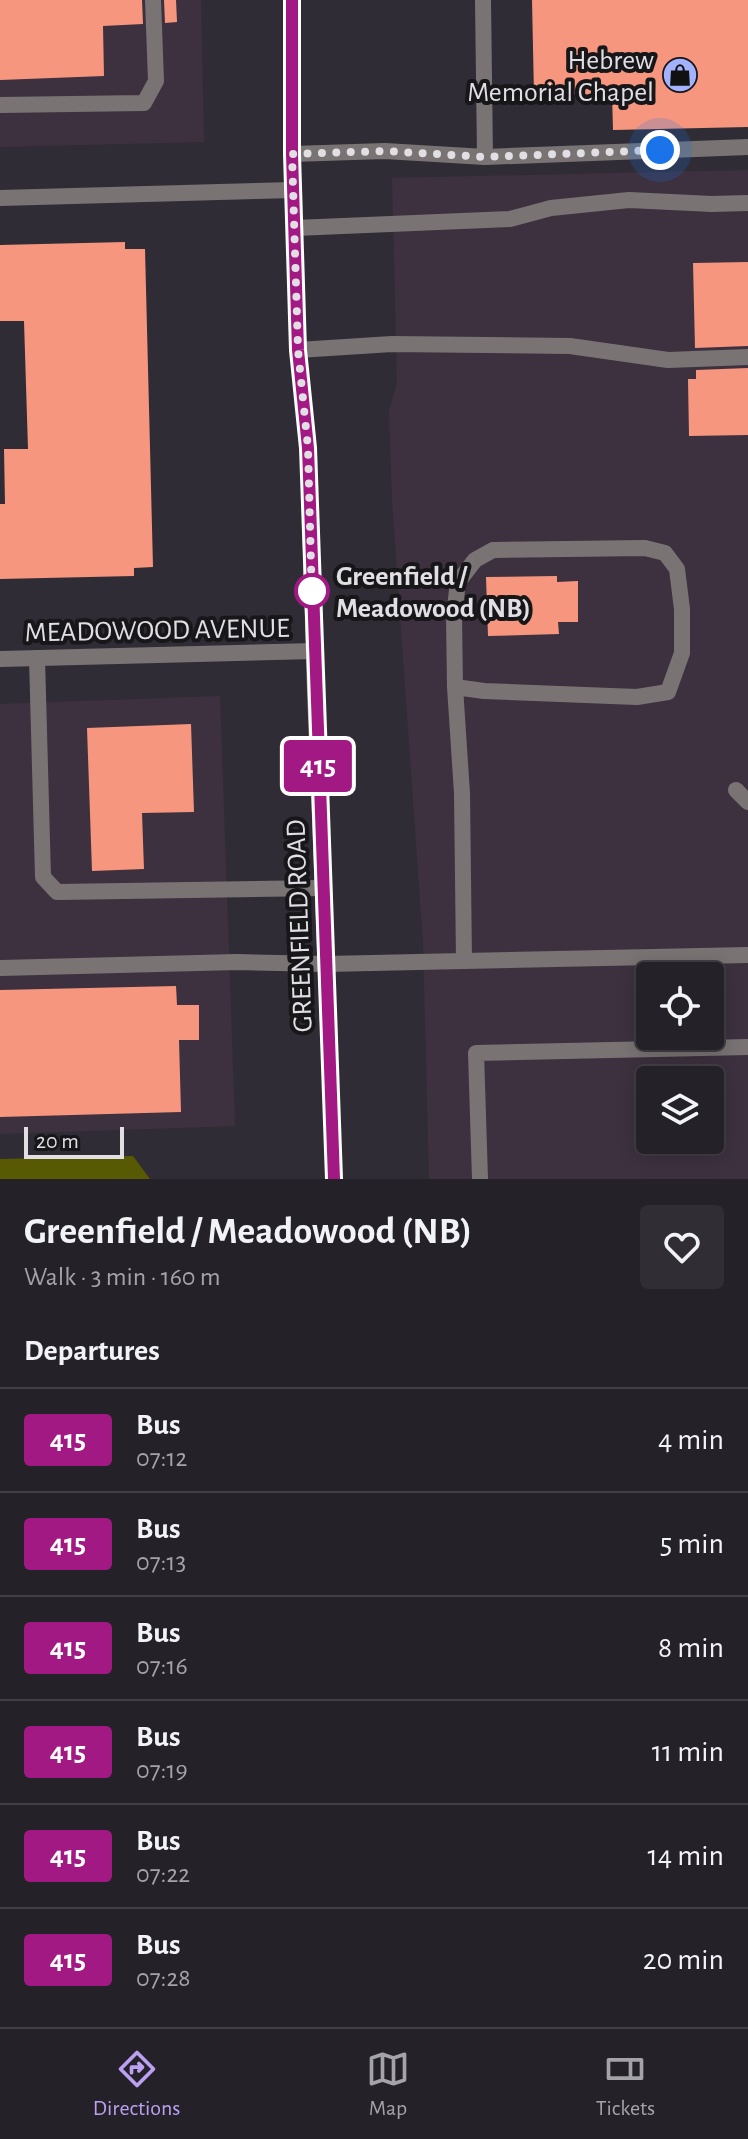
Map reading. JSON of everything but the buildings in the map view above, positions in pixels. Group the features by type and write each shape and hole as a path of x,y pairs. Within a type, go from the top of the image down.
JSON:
{"main road":[{"name":"GREENFIELD ROAD","path":"292,0 292,154 298,350 308,448 334,1179"}],"street":[{"path":"0,105 144,103 156,81 153,0"},
{"path":"483,0 485,157"},
{"path":"292,154 385,151 485,157 748,147"},
{"path":"0,198 294,190"},
{"path":"295,228 510,219 551,208 629,200 748,203"},
{"path":"298,350 392,344 570,346 668,360 748,357"},
{"path":"455,687 484,691 637,697 668,692 682,653 682,609 677,569 665,553 645,548 493,550 475,560 458,582 454,616 455,687 462,793 464,961"},
{"name":"MEADOWOOD AVENUE","path":"0,659 315,651"},
{"path":"37,658 43,877 57,892 323,888"},
{"path":"736,790 748,802"},
{"path":"0,968 748,955"},
{"path":"480,1179 476,1053 748,1047"}],"shaded area":[{"path":"0,0 201,0 204,142 0,147"},
{"path":"748,170 748,1179 429,1179 423,943 392,500 389,411 397,383 392,178"},
{"path":"220,696 235,1126 0,1134 0,704"},
{"path":"133,1156 150,1179 0,1179 0,1159"}],"bus line":[{"name":"415","path":"292,0 292,154 298,350 308,448 334,1179"}],"place":[{"name":"Hebrew Memorial Chapel","path":"680,75"},
{"name":"Greenfield / Meadowood (NB)","path":"312,591"}],"route":[{"path":"312,591 312,602 308,448 298,350 292,154 385,151 485,157 660,150"}]}
